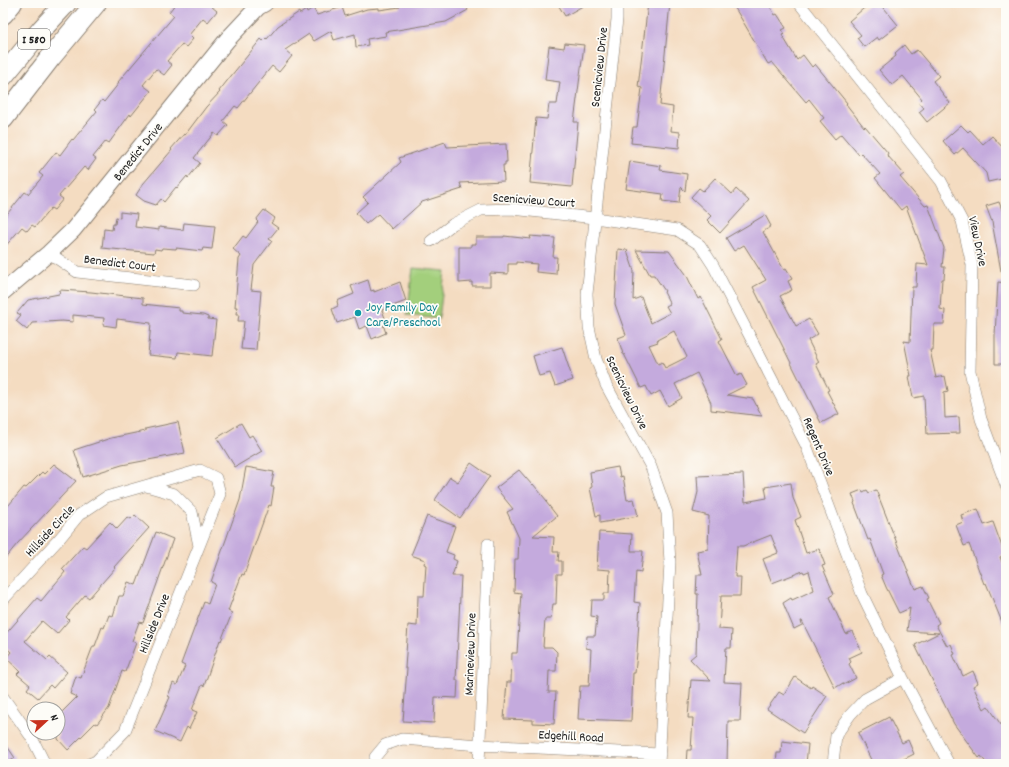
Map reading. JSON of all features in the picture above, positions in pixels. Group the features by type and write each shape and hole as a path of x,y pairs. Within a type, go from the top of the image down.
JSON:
{"highway":[{"path":"3,14 12,3"},
{"name":"I 580","path":"3,76 66,3"},
{"path":"3,119 96,3"}],"street":[{"name":"Benedict Drive","path":"3,292 49,253 73,230 227,40 258,7 264,3"},
{"name":"Scenicview Drive","path":"617,3 617,19 587,294 589,327 596,359 606,385 651,467 667,513 670,562 660,759"},
{"name":"View Drive","path":"799,3 941,181 962,221 972,265 970,371 981,419 1006,485"},
{"name":"Scenicview Court","path":"431,241 453,224 481,210 512,209 595,218"},
{"name":"Regent Drive","path":"595,218 676,230 700,245 713,265 806,445 862,594 903,678 948,764"},
{"name":"Benedict Court","path":"49,253 77,272 194,285"},
{"name":"Hillside Circle","path":"3,600 79,515 106,496 200,470 216,478"},
{"name":"Hillside Drive","path":"89,764 96,761 125,731 220,494 216,478"},
{"path":"146,486 174,494 192,512 199,546"},
{"name":"Marineview Drive","path":"479,764 488,544"},
{"path":"833,764 836,735 850,715 865,699 903,678"},
{"path":"3,697 32,738 45,764"},
{"name":"Edgehill Road","path":"376,764 375,757 385,745 402,739 660,759"}],"green space":[{"path":"413,268 445,271 439,319 407,315"}],"building":[{"path":"176,3 216,3 212,7 217,11 208,22 203,18 189,35 193,39 186,47 182,44 167,61 172,65 164,75 156,69 143,85 151,91 131,116 130,114 109,143 106,141 93,157 96,159 88,170 84,167 59,196 63,199 54,210 51,208 35,227 32,225 27,231 22,227 3,249 3,219 25,192 28,194 43,176 39,173 56,152 60,155 97,111 95,109 102,100 104,102 119,83 118,82 174,16 169,12"},
{"path":"413,3 464,3 468,10 446,22 385,32 386,36 367,39 368,45 356,47 355,34 334,40 331,31 314,41 309,34 285,50 292,56 279,72 272,66 238,108 235,106 223,121 228,125 218,136 214,133 194,158 200,163 188,178 187,176 177,188 176,187 164,202 161,199 156,205 144,201 136,195 143,184 172,150 171,149 184,134 185,135 261,39 263,41 266,38 267,39 278,26 299,12 300,14 306,10 307,12 313,8 317,15 342,7 345,16 367,9 379,8 379,10 400,7 399,5"},
{"path":"557,3 588,3 565,16"},
{"path":"648,3 670,3 660,105 673,107 671,131 680,132 679,148 631,143 633,127 637,127 642,88 638,87"},
{"path":"732,3 768,3 775,15 777,14 786,28 782,30 785,34 782,35 797,60 803,55 812,67 815,64 847,103 846,104 864,127 865,126 888,153 887,155 904,174 900,177 925,206 928,205 944,248 942,267 945,267 944,279 942,279 940,309 945,310 944,324 934,324 933,350 930,350 936,378 945,376 948,391 944,392 945,418 959,417 960,433 927,434 924,396 913,398 909,376 911,376 904,341 910,342 912,287 916,287 917,264 928,265 906,206 901,210 875,178 880,174 861,153 859,155 841,134 835,139 820,121 824,118 809,99 806,102 772,62 768,64"},
{"path":"870,3 880,3 898,25 879,40 877,37 864,47 857,38 861,35 849,21"},
{"path":"565,43 584,45 574,122 578,122 572,187 530,183 536,118 547,119 549,104 557,104 560,82 545,80 549,46 564,48"},
{"path":"904,45 911,54 917,50 939,76 933,81 950,103 927,122 919,112 924,108 919,102 922,99 903,76 892,85 879,70 896,56 895,53"},
{"path":"961,125 968,132 970,130 983,144 992,136 1006,151 1006,178 988,182 986,173 963,148 955,155 943,141"},
{"path":"445,142 447,147 506,144 507,162 503,165 504,181 460,183 462,189 422,202 392,229 378,214 366,224 356,213 368,202 363,197 401,162 399,158"},
{"path":"630,161 661,166 660,170 687,174 685,191 681,187 679,203 662,201 663,194 626,189"},
{"path":"715,178 732,194 736,189 749,201 720,233 707,220 711,216 691,197 699,188 703,191"},
{"path":"999,202 1006,220 1006,271 1001,271 992,222 986,206"},
{"path":"264,210 275,218 271,223 278,228 269,239 272,241 254,265 251,290 261,291 256,350 241,349 244,321 238,321 239,314 236,314 237,307 235,307 239,259 241,256 233,249 243,236 246,238 258,222 256,220"},
{"path":"120,212 137,214 135,227 159,230 159,227 183,230 184,223 215,226 212,249 203,248 202,251 162,248 161,250 155,249 154,253 102,248 104,229 112,230 116,217 120,218"},
{"path":"765,215 771,226 763,232 784,270 786,269 792,279 788,281 792,290 780,296 796,326 809,319 818,334 808,340 819,362 816,364 829,390 827,391 839,414 821,423 753,287 766,280 744,245 734,251 726,238"},
{"path":"504,236 531,239 530,236 555,238 553,257 557,257 556,274 536,272 537,264 516,262 516,264 508,264 508,274 490,273 490,286 472,286 472,282 459,283 459,247 471,247 471,244 476,244 476,237"},
{"path":"618,249 627,250 634,271 633,300 641,297 651,323 670,313 666,306 670,304 664,292 665,291 654,275 650,275 636,250 669,251 686,274 698,299 701,297 722,339 719,341 737,376 741,374 747,385 727,395 753,399 762,416 711,410 711,403 697,373 675,384 682,398 668,406 660,391 651,396 646,386 641,388 623,354 618,338 626,335 615,304","holes":["674,331 687,357 665,368 662,362 658,364 649,345 658,342 657,340"]},
{"name":"Joy Family Day Care/Preschool","path":"368,280 371,291 374,290 374,292 400,282 406,301 382,310 385,318 381,319 386,333 372,339 367,326 359,329 355,317 337,323 332,309 338,306 337,301 354,294 351,286"},
{"path":"998,282 1006,283 1006,364 995,364"},
{"path":"60,290 143,298 143,304 179,308 179,311 182,311 182,313 203,315 208,317 208,319 216,320 212,356 178,352 177,358 148,355 151,323 117,319 116,327 103,325 104,318 73,315 73,322 62,321 32,323 27,330 16,321 21,315 17,313 28,300 59,294"},
{"path":"562,347 573,380 555,386 550,373 539,376 533,356"},
{"path":"178,422 185,453 122,465 83,477 74,450 111,438"},
{"path":"241,423 249,437 252,435 262,451 235,467 217,438"},
{"path":"471,463 490,476 460,518 435,500 450,477 458,482"},
{"path":"54,464 76,481 3,561 3,512 24,487 26,488 42,472 44,474"},
{"path":"246,467 274,472 271,487 274,487 271,506 269,505 244,575 242,574 228,611 232,613 221,641 220,640 204,686 202,685 192,710 197,712 189,729 187,727 180,742 155,731 170,697 168,696 173,683 177,685 185,666 181,664 204,602 208,604 215,584 211,582 240,500"},
{"path":"618,467 620,477 623,476 627,500 634,499 638,516 600,523 600,515 596,516 590,488 592,487 590,472"},
{"path":"519,470 532,485 533,484 557,516 533,536 554,537 553,552 559,552 558,561 562,561 562,574 557,574 556,604 553,604 551,619 545,619 543,647 552,647 557,652 556,671 549,671 548,692 556,692 554,724 533,723 533,720 504,719 507,682 511,682 512,653 517,653 521,593 514,592 515,559 518,559 519,538 507,512 513,509 496,488"},
{"path":"743,474 745,502 767,498 765,487 791,483 793,498 801,517 795,520 806,553 819,549 825,565 822,566 834,594 829,597 846,634 852,631 862,652 849,658 851,662 849,664 856,678 835,688 802,621 802,625 794,629 783,603 791,598 792,600 814,590 809,571 804,573 803,571 772,583 763,559 778,553 771,535 743,546 737,546 735,577 741,577 740,596 721,596 719,629 732,630 731,648 726,648 724,682 742,683 740,721 728,721 727,764 686,764 687,750 691,750 693,718 688,718 691,680 711,681 690,659 696,654 698,594 696,594 697,575 702,575 697,551 708,549 709,516 693,512 698,492 697,476"},
{"path":"862,490 863,492 867,490 869,493 876,490 915,589 923,586 929,598 927,599 939,623 936,625 947,646 951,644 955,654 953,655 963,676 973,671 978,683 973,686 984,709 988,706 1006,732 1006,764 987,764 981,756 979,758 954,724 915,645 939,633 907,631 910,608 899,613 881,575 883,574 870,539 868,540 854,503 852,494"},
{"path":"978,509 984,525 993,522 1005,555 1000,557 1006,572 1006,632 986,583 984,584 969,544 964,546 956,525 963,522 961,515"},
{"path":"135,515 149,528 89,598 85,595 66,617 69,620 57,634 42,621 25,641 47,660 50,657 67,672 53,688 50,685 38,698 27,689 30,685 17,674 20,671 6,658 11,652 3,645 3,637 37,598 41,601 65,572 62,569 83,546 86,548 110,522 117,529 128,517 131,519"},
{"path":"427,516 455,526 446,552 454,555 453,559 457,561 452,576 461,576 456,680 458,680 457,698 435,697 434,723 403,721 407,668 405,668 408,625 417,626 418,596 424,596 426,565 424,564 425,560 411,555"},
{"path":"156,532 173,539 143,623 139,622 132,641 136,643 125,672 122,671 109,708 97,724 95,723 68,750 60,741 66,741 66,708 77,697 70,694 76,676 81,678 102,627 104,628 109,615 113,616 119,596 123,596 128,582 136,585"},
{"path":"599,532 632,534 631,551 643,551 641,572 636,571 634,602 640,603 635,673 633,673 631,721 578,719 580,686 589,686 591,649 586,648 587,636 595,636 597,617 591,616 592,600 604,600 604,593 609,593 610,570 597,569"},
{"path":"795,677 811,688 812,686 827,696 803,733 767,709 779,692 784,695"},
{"path":"889,717 902,743 908,740 914,754 894,764 873,764 858,733"},
{"path":"3,740 15,758 6,764 3,764"},
{"path":"782,741 808,744 806,764 776,764 777,753 781,753"}],"place":[{"name":"Joy Family Day Care/Preschool","path":"358,313"}]}
